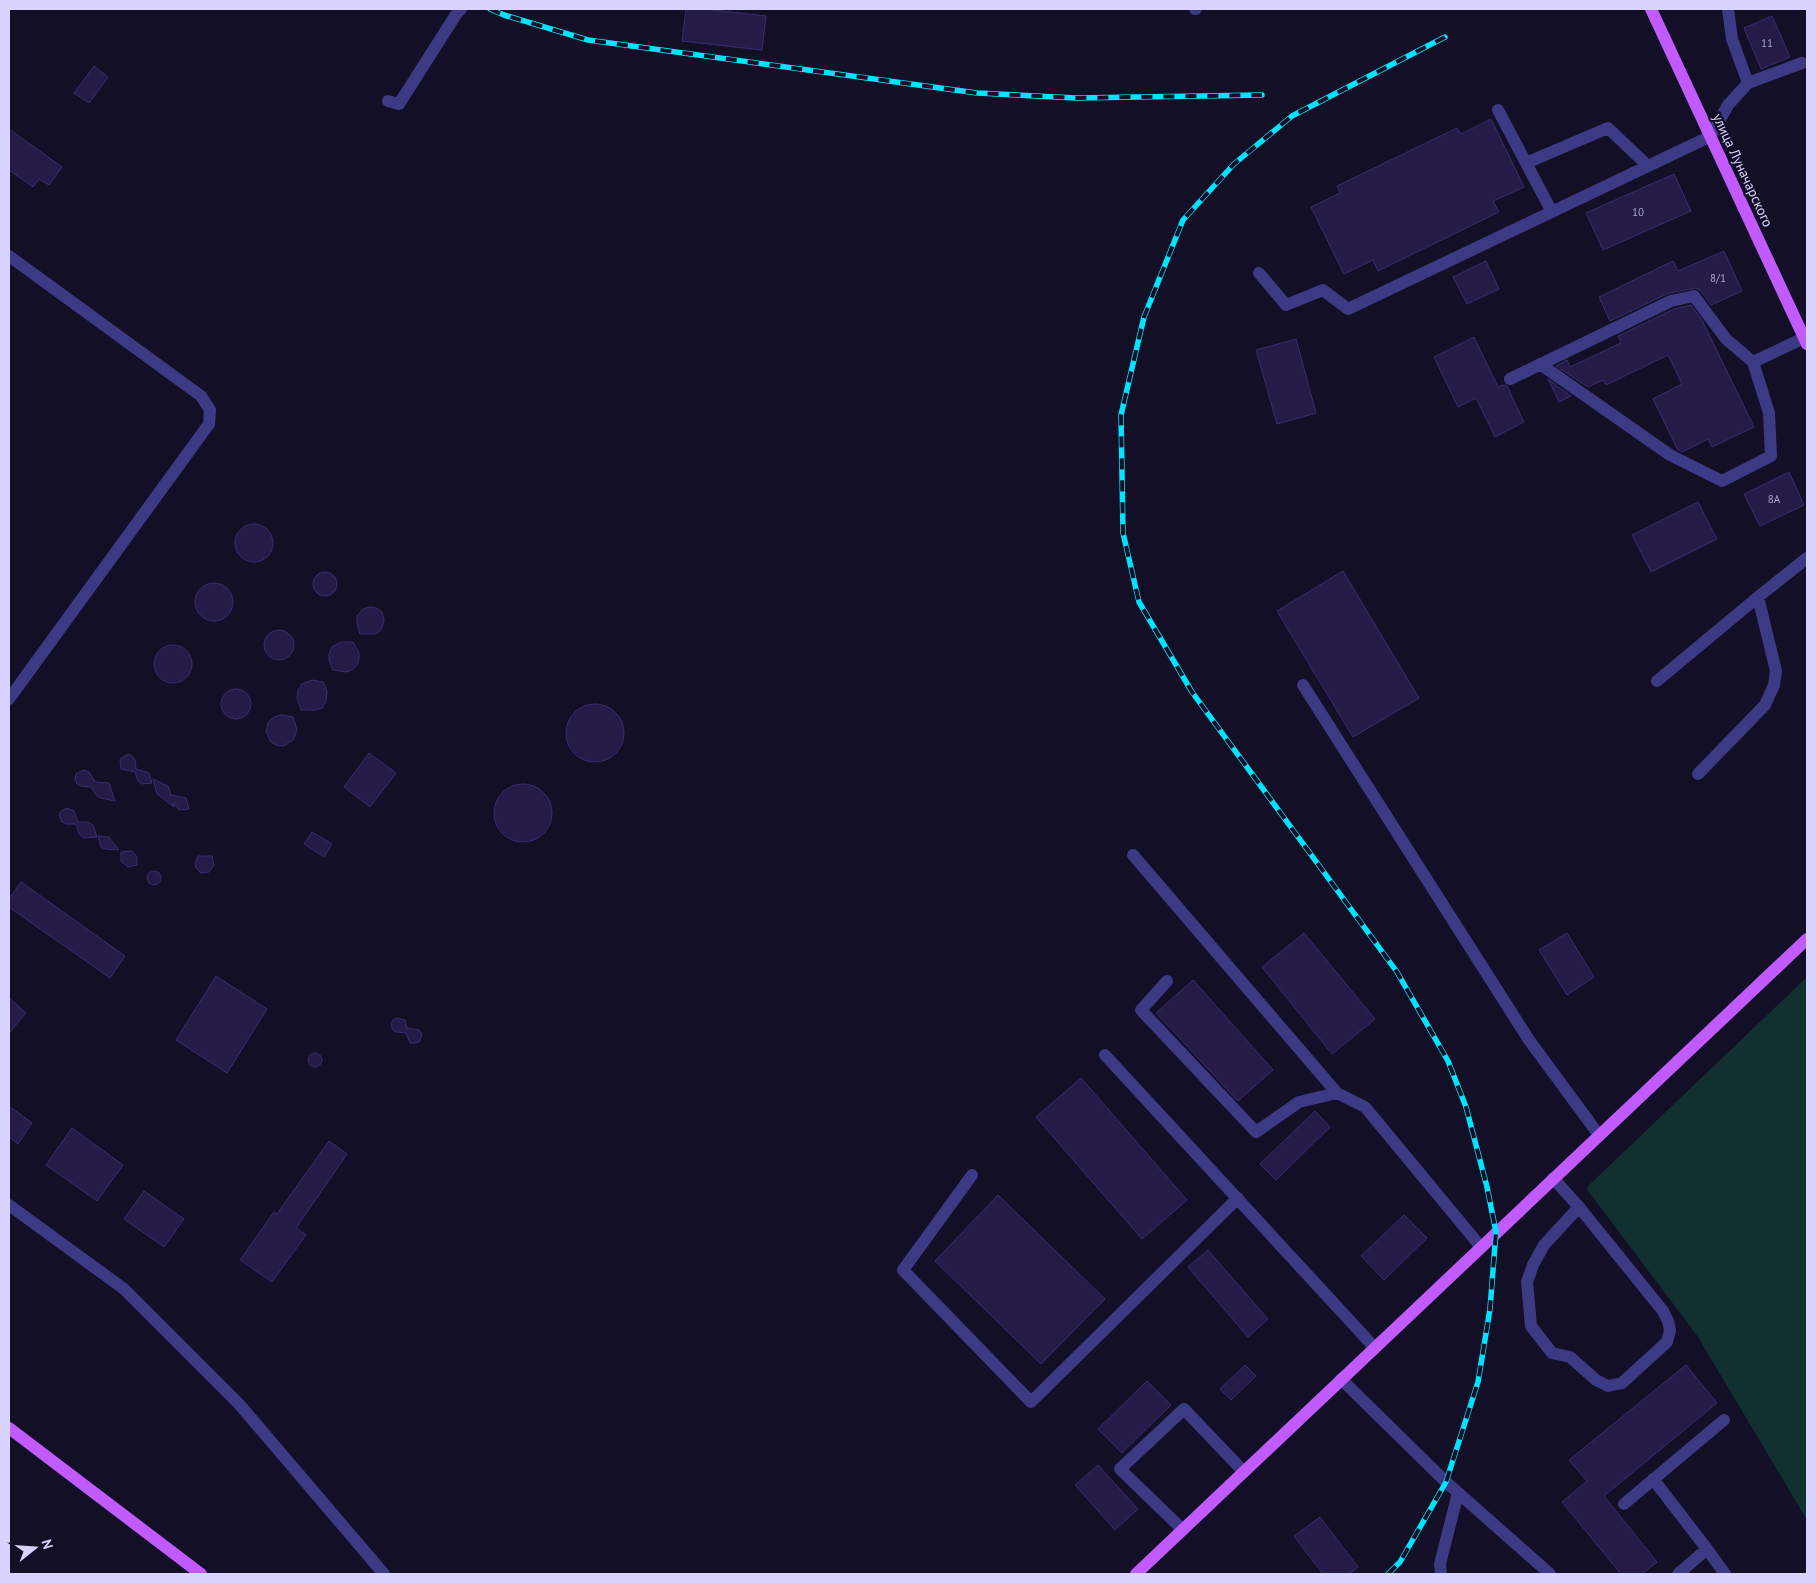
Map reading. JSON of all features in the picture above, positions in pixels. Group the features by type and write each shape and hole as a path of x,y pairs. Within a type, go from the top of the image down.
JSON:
{"main road":[{"name":"улица Луначарского","path":"1651,9 1806,341"},
{"path":"1136,1574 1807,939"},
{"path":"9,1428 201,1574"}],"street":[{"path":"388,101 399,104 456,13 461,9"},
{"path":"1728,9 1732,39 1748,83"},
{"path":"1259,273 1286,305 1324,290 1348,309 1711,136 1728,105 1748,83 1802,63"},
{"path":"1498,110 1552,212"},
{"path":"1526,163 1608,128 1648,166"},
{"path":"9,256 201,396 210,410 209,424 9,699"},
{"path":"1510,379 1540,364 1671,301 1694,296 1726,339 1753,362 1769,413 1771,456 1722,480 1670,456 1540,364"},
{"path":"1753,362 1806,341"},
{"path":"1657,680 1807,558"},
{"path":"1698,774 1765,705 1774,685 1776,671 1758,597"},
{"path":"1303,685 1529,1040 1600,1135"},
{"path":"1133,855 1338,1093 1364,1107 1481,1247"},
{"path":"1167,981 1141,1010 1256,1132 1298,1102 1338,1093"},
{"path":"1105,1055 1375,1348"},
{"path":"972,1175 903,1270 1032,1402 1238,1198"},
{"path":"1553,1178 1579,1207 1663,1311 1668,1321 1670,1330 1667,1342 1622,1383 1608,1386 1596,1380 1570,1357 1552,1353 1530,1326 1527,1282 1533,1265 1544,1245 1579,1207"},
{"path":"9,1205 124,1289 239,1404 384,1574"},
{"path":"1342,1379 1458,1493 1544,1572"},
{"path":"1183,1530 1120,1469 1184,1409 1244,1472"},
{"path":"1624,1504 1724,1420"},
{"path":"1653,1479 1725,1574"},
{"path":"1441,1574 1440,1564 1458,1493"},
{"path":"1678,1574 1707,1549"}],"green space":[{"path":"1807,977 1807,1520 1698,1337 1586,1188"}],"building":[{"path":"686,9 704,9 766,16 762,50 682,41"},
{"path":"1772,16 1790,57 1761,69 1744,28"},
{"path":"94,66 108,77 89,103 74,93"},
{"path":"1491,119 1524,187 1493,201 1499,212 1378,271 1373,260 1344,274 1311,207 1340,193 1337,186 1457,128 1461,134"},
{"path":"9,129 62,167 49,185 39,179 33,187 9,170"},
{"path":"1674,174 1691,211 1603,250 1586,213"},
{"path":"1724,251 1742,291 1711,305 1701,291 1696,288 1669,293 1610,321 1599,297 1673,261 1678,271"},
{"path":"1486,261 1499,289 1467,304 1453,277"},
{"path":"1691,305 1702,320 1754,427 1712,447 1708,439 1682,452 1678,450 1653,399 1682,384 1668,355 1606,385 1603,380 1588,387 1556,366 1567,360 1570,367 1621,343 1618,336 1674,309"},
{"path":"1474,337 1498,387 1507,386 1524,422 1495,437 1476,398 1458,407 1434,357"},
{"path":"1296,339 1316,413 1277,424 1256,350"},
{"path":"1548,379 1571,396 1559,402"},
{"path":"1789,472 1804,505 1760,526 1744,494"},
{"path":"1698,502 1717,539 1651,572 1632,535"},
{"path":"254,524 261,525 267,530 272,536 272,550 267,556 261,561 254,562 247,561 241,556 236,550 235,543 236,536 241,530 247,525"},
{"path":"1343,571 1419,698 1353,737 1277,611"},
{"path":"325,572 334,575 337,584 334,593 325,596 316,593 313,584 316,575"},
{"path":"214,583 221,584 227,589 232,595 232,609 227,615 221,620 214,621 207,620 201,615 196,609 195,602 196,595 201,589 207,584"},
{"path":"370,607 382,612 383,625 376,634 360,634 357,616 363,609"},
{"path":"279,630 290,634 294,645 290,656 279,660 268,656 264,645 268,634"},
{"path":"341,642 353,642 359,653 357,665 352,670 346,672 333,670 329,660 332,647"},
{"path":"173,645 180,646 186,651 191,657 191,671 186,677 180,682 173,683 166,682 160,677 155,671 154,664 155,657 160,651 166,646"},
{"path":"312,680 323,682 327,691 326,702 322,708 316,710 301,710 297,698 298,690 302,684"},
{"path":"236,689 247,693 251,704 247,715 236,719 225,715 221,704 225,693"},
{"path":"595,704 606,706 619,717 624,733 622,744 611,757 595,762 584,760 571,749 566,733 568,722 579,709"},
{"path":"281,715 293,717 297,730 293,740 284,746 271,742 266,732 268,723 274,717"},
{"path":"369,753 396,773 370,807 344,787"},
{"path":"128,754 135,760 136,769 149,773 152,783 142,784 138,781 135,772 121,769 120,759"},
{"path":"85,770 89,772 95,782 109,783 115,801 97,796 91,787 77,784 76,774"},
{"path":"153,779 168,786 171,795 186,798 189,809 179,810 173,803 174,807 157,794"},
{"path":"523,784 534,786 547,797 552,813 550,824 539,837 523,842 512,840 499,829 494,813 496,802 507,789"},
{"path":"67,808 74,811 78,822 88,822 93,825 97,837 84,838 79,834 76,824 62,822 59,815 61,811"},
{"path":"312,832 332,844 324,857 304,844"},
{"path":"98,836 109,837 119,850 101,847"},
{"path":"132,851 137,857 137,865 128,867 121,861 121,852"},
{"path":"198,856 212,856 214,865 209,872 201,873 196,868 195,863"},
{"path":"154,871 159,873 161,878 159,883 154,885 149,883 147,878 149,873"},
{"path":"21,882 125,956 110,978 9,907 9,899"},
{"path":"1304,933 1375,1019 1332,1054 1262,967"},
{"path":"1567,933 1594,977 1567,995 1539,950"},
{"path":"216,976 267,1009 227,1073 176,1040"},
{"path":"1193,980 1273,1070 1238,1101 1156,1013"},
{"path":"9,998 26,1013 9,1033"},
{"path":"397,1018 405,1020 407,1028 419,1030 422,1034 420,1041 410,1043 406,1033 393,1030 391,1025 393,1020"},
{"path":"312,1053 318,1053 322,1060 318,1067 312,1067 308,1063 308,1057"},
{"path":"1081,1078 1187,1200 1142,1239 1036,1117"},
{"path":"9,1106 32,1123 18,1144 9,1137"},
{"path":"1315,1111 1330,1127 1276,1180 1260,1164"},
{"path":"72,1128 123,1165 97,1201 46,1165"},
{"path":"329,1141 347,1154 296,1228 306,1235 272,1282 240,1260 274,1212 277,1214"},
{"path":"144,1191 184,1219 164,1247 124,1219"},
{"path":"998,1195 1105,1299 1041,1364 935,1261"},
{"path":"1404,1215 1427,1238 1384,1280 1361,1256"},
{"path":"1208,1250 1268,1319 1248,1337 1188,1267"},
{"path":"1245,1365 1256,1376 1231,1400 1220,1389"},
{"path":"1686,1365 1717,1403 1604,1496 1657,1562 1642,1574 1621,1574 1562,1502 1587,1481 1569,1460"},
{"path":"1147,1381 1171,1405 1122,1453 1098,1429"},
{"path":"1098,1465 1138,1509 1115,1530 1075,1485"},
{"path":"1320,1517 1358,1567 1349,1574 1323,1574 1294,1536"}],"railway":[{"path":"490,9 588,40 977,93 1076,98 1262,95"},
{"path":"1388,1574 1400,1562 1446,1482 1478,1382 1490,1309 1496,1232 1487,1187 1466,1107 1448,1061 1397,972 1192,692 1139,602 1123,533 1121,415 1144,317 1183,220 1234,164 1292,116 1445,37"}]}
